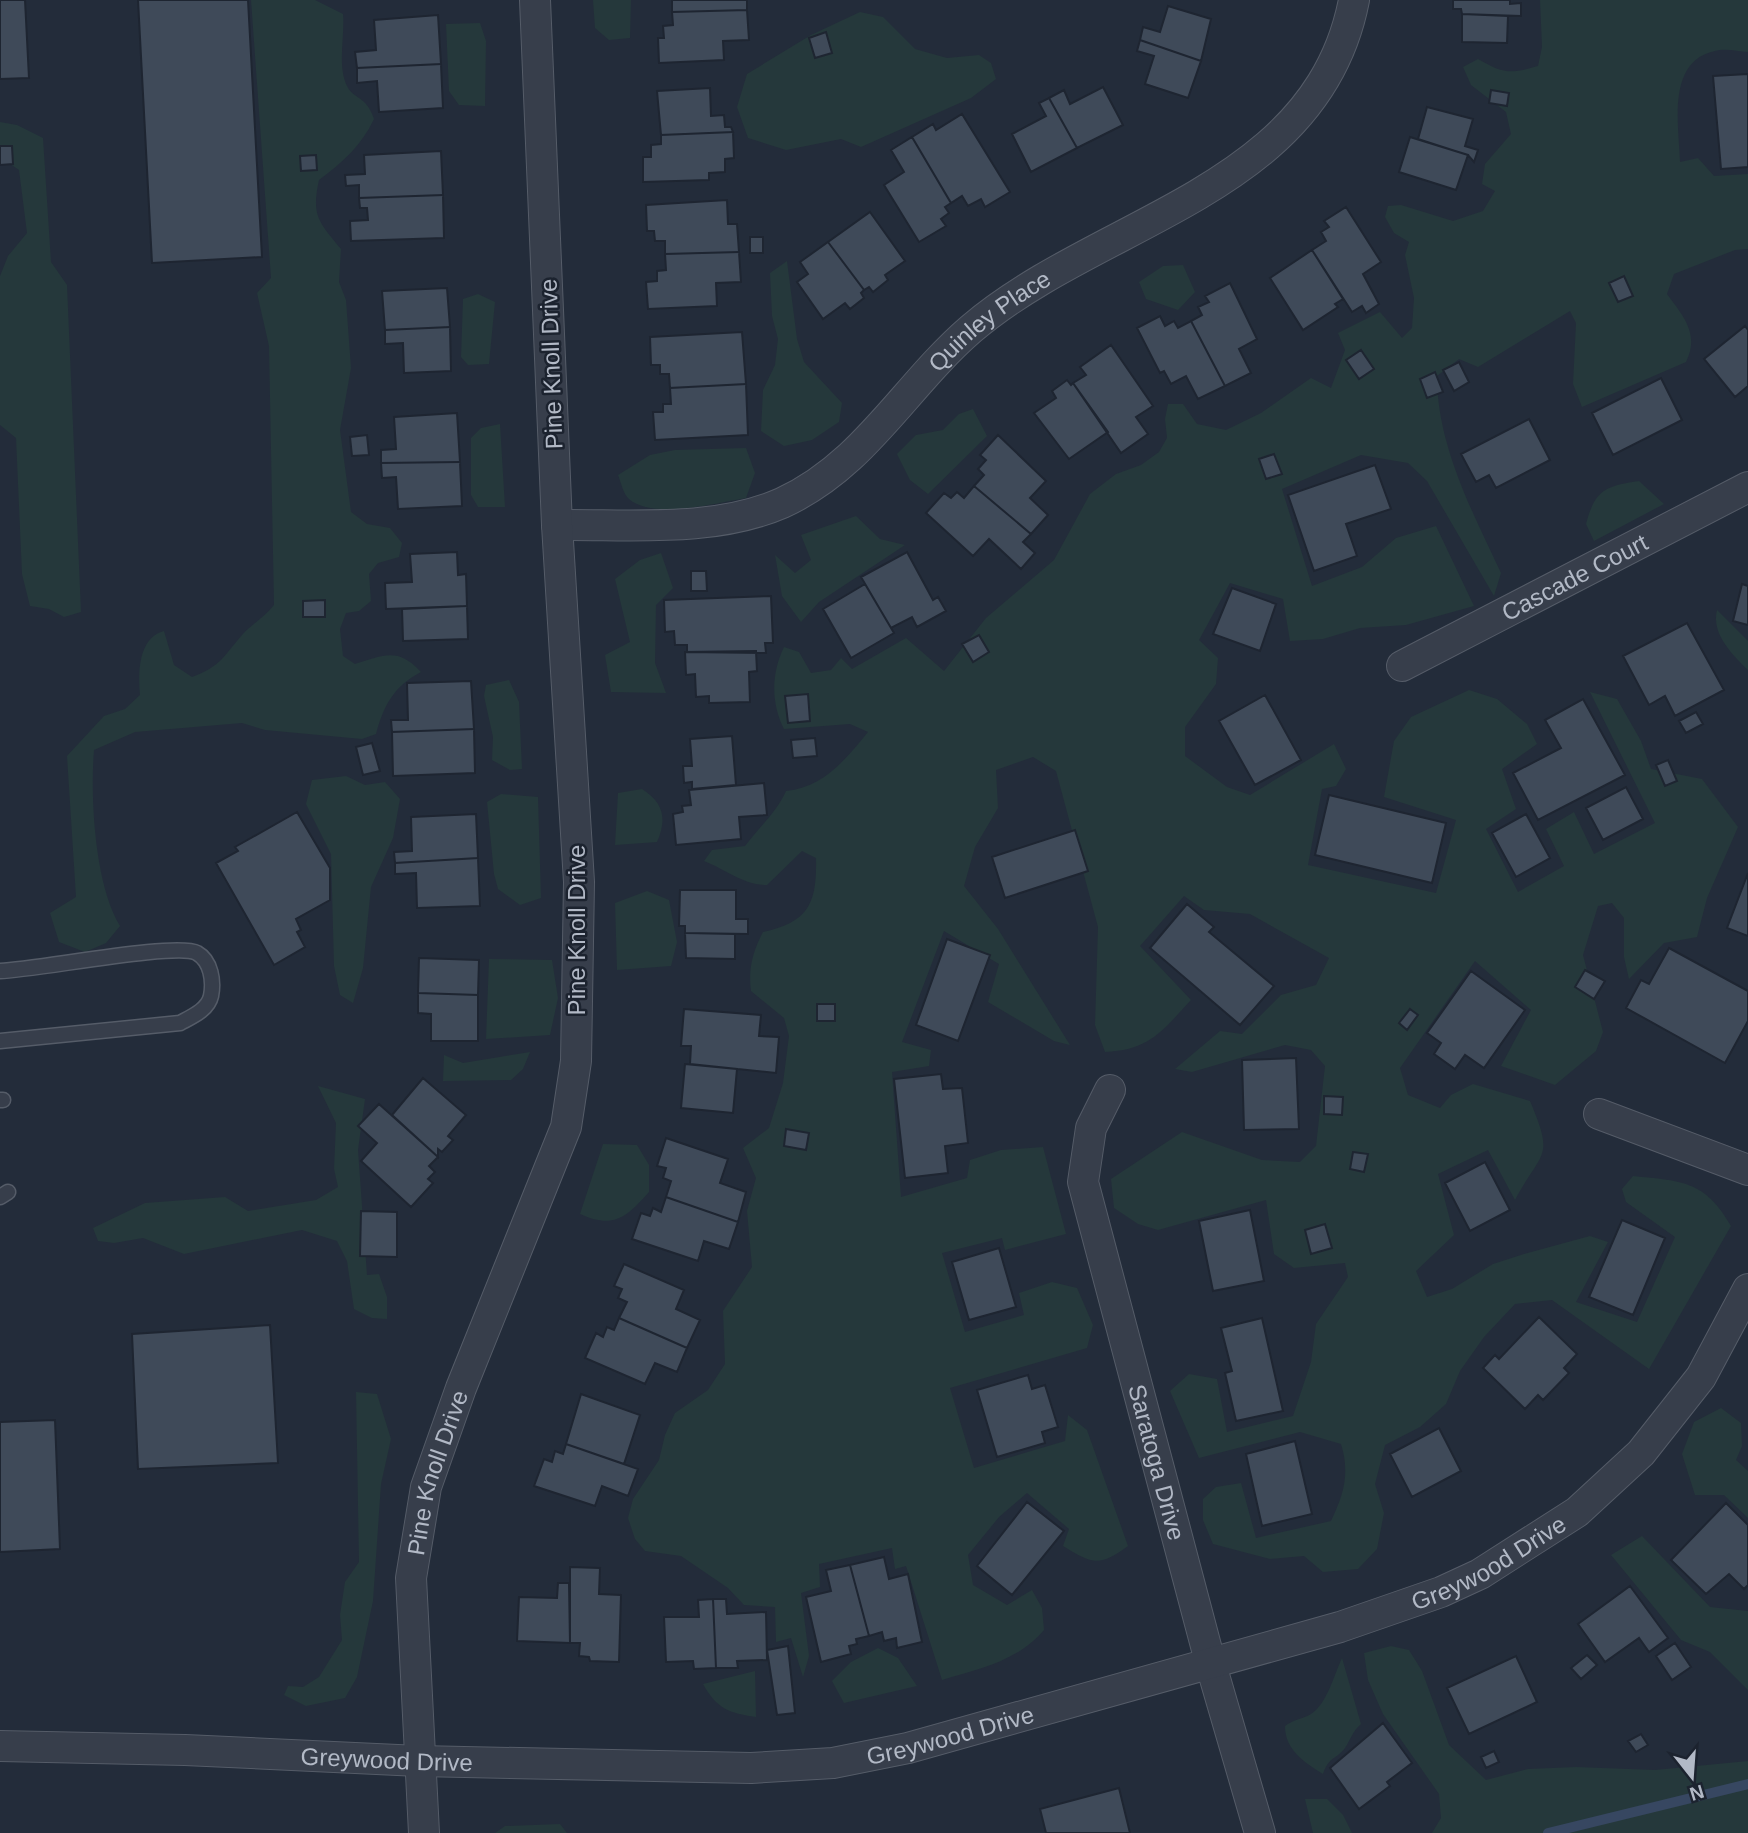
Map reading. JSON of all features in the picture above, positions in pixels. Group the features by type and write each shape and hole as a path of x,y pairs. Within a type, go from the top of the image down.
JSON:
{"street":[{"name":"Pine Knoll Drive","path":"424,1833 411,1578 426,1487 461,1388 566,1127 576,1061 579,882 557,526 535,0"},
{"name":"Quinley Place","path":"557,526 695,523 752,515 825,480 876,432 918,383 971,329 1033,285 1254,160 1297,120 1325,83 1349,31 1354,0"},
{"name":"Cascade Court","path":"1402,666 1748,487"},
{"name":"Saratoga Drive","path":"1110,1090 1091,1128 1083,1182 1211,1665 1260,1833"},
{"path":"1599,1115 1748,1170"},
{"name":"Greywood Drive","path":"0,1746 185,1750 419,1761 751,1768 833,1763 908,1748 1340,1627 1441,1592 1480,1574 1577,1512 1641,1453 1701,1377 1748,1289"}],"lane":[{"path":"0,971 33,970 158,950 194,951 205,959 211,975 211,999 198,1014 180,1023 0,1041"}],"shaded area":[{"path":"251,0 315,0 343,14 344,78 350,90 371,111 374,119 351,153 319,180 316,202 322,225 341,249 339,282 346,300 351,368 340,430 351,512 367,524 390,528 402,543 399,557 378,563 369,574 371,601 359,611 346,613 340,629 343,656 355,664 390,655 405,659 421,672 391,697 376,734 362,739 265,730 242,723 135,732 94,750 96,841 105,888 120,926 106,943 85,952 59,942 50,913 76,897 67,756 104,716 125,709 140,695 141,657 155,635 164,631 174,665 192,677 221,660 242,635 274,605 269,346 257,293 271,278"},
{"path":"593,0 631,0 630,38 609,40 595,28"},
{"path":"1540,0 1748,0 1748,52 1719,50 1699,57 1682,81 1678,114 1680,162 1698,158 1714,176 1748,174 1748,249 1735,250 1674,274 1667,294 1688,326 1691,343 1686,362 1582,407 1573,384 1576,323 1570,311 1478,367 1459,359 1437,376 1443,427 1458,477 1501,573 1494,596 1427,481 1408,463 1361,455 1282,489 1312,586 1362,567 1396,538 1436,526 1474,606 1406,625 1360,628 1323,639 1290,641 1283,599 1230,583 1199,640 1218,658 1216,684 1185,727 1185,756 1227,787 1250,795 1334,744 1346,769 1336,786 1322,789 1308,865 1436,893 1456,820 1384,797 1394,741 1411,717 1469,690 1497,699 1527,724 1537,744 1502,769 1516,809 1486,829 1518,892 1564,866 1546,829 1574,812 1594,854 1655,823 1590,692 1617,699 1641,741 1651,769 1702,779 1738,827 1707,898 1697,937 1664,943 1629,979 1624,957 1624,918 1612,903 1598,906 1583,955 1603,1032 1596,1051 1555,1085 1501,1066 1531,1010 1475,961 1400,1068 1408,1095 1440,1108 1451,1095 1473,1084 1530,1101 1542,1134 1542,1154 1515,1200 1488,1150 1438,1174 1454,1235 1416,1271 1427,1297 1452,1289 1493,1264 1590,1236 1608,1242 1576,1302 1637,1322 1675,1237 1626,1202 1622,1189 1633,1176 1665,1179 1701,1191 1711,1199 1731,1226 1649,1369 1552,1300 1515,1304 1484,1337 1460,1371 1446,1404 1420,1427 1385,1445 1375,1484 1384,1513 1377,1549 1358,1569 1323,1572 1304,1556 1270,1559 1213,1544 1203,1520 1203,1499 1216,1487 1241,1483 1256,1538 1331,1521 1344,1483 1345,1464 1341,1444 1300,1432 1199,1458 1170,1391 1189,1374 1217,1379 1227,1432 1293,1416 1311,1362 1316,1324 1348,1277 1345,1263 1294,1268 1274,1254 1266,1200 1158,1230 1138,1224 1114,1208 1111,1179 1182,1132 1262,1160 1300,1162 1316,1146 1325,1066 1311,1050 1285,1045 1192,1072 1175,1069 1220,1031 1242,1034 1281,995 1316,985 1329,958 1250,914 1204,910 1184,896 1140,946 1191,1000 1154,1037 1133,1047 1105,1052 1095,1025 1098,927 1056,771 1033,757 996,770 998,808 975,847 964,886 998,929 1070,1045 1054,1041 988,1002 999,964 944,931 902,1042 931,1050 929,1066 892,1072 901,1197 967,1178 970,1160 1001,1150 1043,1147 1066,1234 1005,1250 1002,1238 942,1253 965,1332 1024,1315 1019,1293 1052,1282 1077,1288 1093,1325 1087,1348 950,1388 974,1468 1065,1441 1068,1415 1087,1430 1128,1546 1103,1560 1081,1557 1063,1546 1069,1529 1027,1493 999,1517 968,1555 973,1585 1007,1605 1032,1590 1042,1608 1044,1630 1034,1641 1010,1657 942,1680 906,1566 895,1569 892,1548 819,1564 820,1587 801,1593 809,1656 803,1677 791,1638 776,1642 775,1607 744,1605 728,1588 681,1556 645,1551 635,1539 628,1518 633,1499 659,1460 665,1435 675,1413 708,1390 725,1364 723,1311 752,1267 747,1211 756,1178 743,1148 769,1128 783,1083 789,1036 784,1018 751,991 752,960 763,932 791,923 800,916 812,899 815,887 816,858 802,851 767,885 743,880 704,861 712,850 745,846 773,813 786,791 823,778 842,762 868,732 850,724 784,729 774,688 784,647 799,652 811,673 831,670 841,658 852,669 906,638 944,671 986,618 1054,560 1090,494 1116,474 1141,465 1159,452 1167,438 1165,419 1168,404 1183,404 1197,424 1226,430 1261,413 1311,378 1331,388 1345,350 1338,333 1380,312 1402,338 1412,328 1414,298 1405,255 1409,242 1394,233 1385,217 1388,206 1401,205 1453,221 1483,211 1495,191 1482,184 1485,164 1511,134 1506,112 1471,85 1463,67 1478,59 1494,68 1507,71 1538,66 1542,47"},
{"path":"860,12 883,17 915,49 947,58 979,55 991,63 996,79 971,98 861,147 841,139 786,150 748,138 737,107 747,74 811,35"},
{"path":"480,23 486,41 485,106 459,105 449,91 446,24"},
{"path":"0,122 17,125 43,138 51,262 67,285 81,612 64,617 49,609 30,606 22,574 16,438 0,425 0,276 8,256 27,233 19,170 0,157"},
{"path":"787,261 797,339 804,362 842,403 839,422 812,440 784,446 761,431 763,390 775,365 778,339 772,316 770,273"},
{"path":"1183,265 1195,292 1178,310 1146,299 1139,282 1163,266"},
{"path":"478,294 495,302 489,364 468,365 461,357 463,299"},
{"path":"973,409 987,436 928,494 910,480 897,454 916,435 943,430 959,414"},
{"path":"500,424 505,507 478,507 471,495 471,438 481,428"},
{"path":"746,448 755,473 746,498 685,508 653,508 629,499 618,475 650,455 675,450"},
{"path":"1639,481 1664,504 1594,541 1586,524 1598,497 1610,488"},
{"path":"856,516 880,539 905,545 819,602 801,622 782,596 775,555 795,573 811,560 801,535"},
{"path":"661,553 673,588 656,605 655,663 666,693 611,692 605,655 630,642 615,579 640,560"},
{"path":"1717,610 1748,641 1748,670 1724,643 1717,627"},
{"path":"509,680 519,702 522,769 510,770 492,760 493,737 484,696 486,685"},
{"path":"346,776 365,785 385,782 400,799 393,838 371,887 363,968 353,1003 340,995 334,966 331,854 306,804 312,780"},
{"path":"642,789 655,800 662,812 662,826 657,842 615,845 618,793"},
{"path":"501,794 538,797 541,898 520,905 498,889 494,874 487,802"},
{"path":"647,891 669,900 677,942 671,966 617,970 615,903"},
{"path":"489,959 552,960 558,998 550,1035 486,1039"},
{"path":"530,1052 523,1069 511,1080 443,1081 444,1055 463,1063"},
{"path":"318,1086 365,1099 358,1150 367,1275 379,1274 387,1297 387,1319 372,1318 354,1309 347,1261 337,1241 302,1230 184,1254 143,1238 114,1243 98,1241 93,1228 145,1203 225,1197 248,1211 316,1200 338,1187 334,1169 336,1123"},
{"path":"603,1144 637,1145 649,1165 649,1192 626,1214 601,1221 580,1214"},
{"path":"356,1392 377,1394 391,1439 381,1484 373,1601 357,1677 345,1698 306,1706 284,1695 288,1686 303,1687 319,1677 342,1640 340,1615 345,1582 359,1562"},
{"path":"1721,1408 1741,1423 1742,1446 1736,1460 1748,1471 1748,1518 1724,1495 1695,1495 1682,1454 1694,1422"},
{"path":"1642,1536 1710,1607 1748,1611 1748,1690 1710,1652 1681,1640 1611,1555"},
{"path":"1391,1646 1409,1650 1422,1671 1449,1745 1486,1780 1528,1769 1576,1767 1655,1770 1748,1761 1748,1833 1432,1833 1441,1818 1439,1794 1383,1714 1368,1680 1364,1653"},
{"path":"878,1648 898,1658 917,1686 844,1703 832,1681 851,1662"},
{"path":"1342,1658 1361,1724 1342,1752 1330,1761 1323,1774 1292,1749 1285,1726 1317,1709 1326,1696"},
{"path":"755,1671 756,1717 738,1714 725,1708 713,1699 703,1684"},
{"path":"1305,1799 1327,1799 1343,1815 1352,1833 1313,1833"},
{"path":"560,1824 567,1833 495,1833 505,1826"}],"building":[{"path":"0,0 25,0 29,78 0,79"},
{"path":"138,0 248,0 262,257 152,263"},
{"path":"672,0 747,0 747,10 672,12"},
{"path":"1453,0 1510,0 1510,4 1521,3 1521,16 1462,14 1461,9 1453,9"},
{"path":"1168,6 1211,19 1201,61 1140,40 1143,27 1160,32"},
{"path":"747,10 749,40 723,41 724,60 659,63 658,38 664,38 663,26 673,25 672,12"},
{"path":"1462,14 1508,16 1507,43 1462,42"},
{"path":"438,15 441,64 357,68 355,52 376,50 374,20"},
{"path":"826,32 832,53 815,58 809,38"},
{"path":"1140,40 1201,61 1188,98 1145,84 1154,56 1137,51"},
{"path":"441,64 443,108 379,112 377,81 357,83 357,68"},
{"path":"1748,74 1748,167 1721,169 1713,76"},
{"path":"1103,87 1123,125 1077,148 1049,98 1064,90 1070,104"},
{"path":"710,88 711,116 724,115 725,127 731,127 733,132 661,135 657,91"},
{"path":"1491,90 1509,93 1507,106 1489,103"},
{"path":"1049,98 1077,148 1031,172 1012,134 1046,116 1039,103"},
{"path":"1427,107 1473,119 1465,146 1478,150 1474,162 1468,155 1418,139"},
{"path":"962,114 1010,192 985,207 981,199 968,206 962,196 951,203 912,137 933,124 936,130"},
{"path":"733,132 734,158 725,159 725,172 709,173 709,180 643,182 643,157 651,157 651,145 661,144 661,135"},
{"path":"912,137 951,203 945,207 949,213 941,219 946,226 919,242 884,185 904,172 891,150"},
{"path":"1410,137 1468,155 1456,190 1399,172"},
{"path":"0,146 12,146 13,164 0,165"},
{"path":"441,151 443,195 359,198 359,185 346,186 345,175 365,174 364,155"},
{"path":"316,155 317,170 301,171 300,156"},
{"path":"443,195 444,238 351,241 350,221 368,220 367,208 360,208 359,198"},
{"path":"727,200 728,224 737,224 739,252 665,254 665,241 655,241 654,231 647,231 646,205"},
{"path":"1346,207 1381,262 1363,274 1379,304 1366,313 1362,306 1352,312 1312,250 1326,241 1321,232 1329,227 1324,221"},
{"path":"870,212 905,261 885,275 888,280 873,292 869,287 864,290 828,242"},
{"path":"750,237 763,237 763,253 750,253"},
{"path":"828,242 864,290 861,293 864,298 850,309 845,303 823,319 797,282 808,274 800,262"},
{"path":"1312,250 1343,299 1335,304 1338,307 1303,330 1270,278"},
{"path":"739,252 741,282 716,283 717,306 648,309 646,282 657,281 657,271 666,270 665,254"},
{"path":"1624,276 1633,296 1618,302 1609,283"},
{"path":"1230,283 1257,339 1239,349 1251,373 1225,386 1191,321 1202,315 1198,307 1209,302 1205,296"},
{"path":"447,288 450,327 385,330 382,291"},
{"path":"1160,316 1165,326 1174,321 1178,328 1191,321 1225,386 1198,399 1186,376 1171,384 1164,371 1160,373 1137,328"},
{"path":"1745,326 1748,330 1748,386 1735,397 1704,359"},
{"path":"450,327 451,371 404,373 403,343 385,344 385,330"},
{"path":"742,332 746,384 670,388 669,374 660,374 660,365 651,365 650,337"},
{"path":"1111,345 1153,406 1136,417 1148,434 1121,453 1073,383 1086,375 1080,367"},
{"path":"1361,350 1374,369 1359,379 1346,360"},
{"path":"1459,362 1469,382 1454,391 1443,370"},
{"path":"1435,372 1443,392 1427,398 1420,379"},
{"path":"1661,378 1682,420 1613,455 1592,413"},
{"path":"1067,380 1071,385 1073,383 1108,432 1069,459 1034,413 1056,398 1052,391"},
{"path":"746,384 748,435 655,440 653,412 663,412 663,404 671,404 670,388"},
{"path":"457,413 460,462 381,463 381,450 396,449 394,417"},
{"path":"1529,419 1550,460 1496,488 1489,475 1476,482 1461,454"},
{"path":"367,435 369,455 352,456 350,437"},
{"path":"998,435 1046,481 1030,498 1048,515 1031,534 974,486 984,475 978,469 986,460 980,455"},
{"path":"1274,454 1282,474 1266,479 1259,459"},
{"path":"460,462 462,506 398,509 396,477 382,478 381,463"},
{"path":"1375,465 1391,509 1346,524 1357,556 1314,571 1288,495"},
{"path":"974,486 1031,534 1023,542 1035,553 1021,569 989,539 973,556 926,513 944,493 951,498 957,492 964,498"},
{"path":"457,552 458,575 466,574 467,606 386,609 385,583 412,582 410,554"},
{"path":"907,552 933,600 938,597 946,611 917,627 912,617 891,628 861,577"},
{"path":"691,571 706,571 707,591 691,591"},
{"path":"865,584 894,633 851,658 823,609"},
{"path":"1742,584 1748,586 1748,625 1733,621"},
{"path":"1232,588 1276,604 1260,651 1213,634"},
{"path":"771,596 773,643 765,643 766,653 687,652 687,645 675,645 674,631 665,632 664,600"},
{"path":"325,600 325,617 303,617 303,601"},
{"path":"467,606 468,639 403,641 402,609"},
{"path":"1687,623 1724,690 1675,716 1665,696 1649,705 1623,656"},
{"path":"979,635 989,652 973,662 962,644"},
{"path":"756,651 757,671 749,672 750,702 709,703 709,696 696,697 695,674 686,675 685,652"},
{"path":"471,681 474,729 392,732 391,720 408,720 407,683"},
{"path":"808,694 810,721 788,723 785,696"},
{"path":"1265,695 1301,760 1255,785 1219,721"},
{"path":"1583,699 1625,775 1538,820 1513,773 1561,748 1545,720"},
{"path":"1696,712 1703,724 1686,733 1679,721"},
{"path":"474,729 475,773 393,776 392,732"},
{"path":"732,736 736,785 692,789 692,782 684,783 683,766 692,766 690,739"},
{"path":"815,738 817,756 793,758 791,740"},
{"path":"372,743 380,771 363,775 356,747"},
{"path":"1668,760 1677,781 1665,786 1656,765"},
{"path":"764,783 767,815 739,817 741,839 676,845 673,814 683,812 682,806 691,805 689,790"},
{"path":"1626,787 1643,819 1603,840 1586,808"},
{"path":"1329,795 1446,823 1432,883 1315,855"},
{"path":"297,812 330,868 330,900 296,919 301,930 297,932 305,947 274,965 216,863 238,851 235,847"},
{"path":"476,814 478,858 395,863 394,852 412,851 411,817"},
{"path":"1526,814 1550,858 1516,877 1492,833"},
{"path":"1075,830 1088,871 1005,898 992,857"},
{"path":"478,858 480,906 417,908 416,873 395,874 395,863"},
{"path":"1748,873 1748,936 1727,928"},
{"path":"680,890 736,890 736,919 748,919 748,934 685,933 685,926 679,926"},
{"path":"1187,904 1214,927 1209,932 1274,986 1240,1025 1150,948"},
{"path":"685,933 735,934 735,959 686,958"},
{"path":"947,939 990,955 958,1041 916,1025"},
{"path":"1669,948 1748,991 1748,1021 1725,1063 1626,1008 1641,980 1649,984"},
{"path":"419,958 479,960 478,995 418,993"},
{"path":"1585,970 1605,981 1594,999 1575,987"},
{"path":"1471,971 1525,1010 1484,1068 1465,1055 1455,1069 1434,1054 1441,1043 1427,1033"},
{"path":"418,993 478,995 478,1041 431,1041 431,1014 418,1013"},
{"path":"817,1004 835,1004 835,1021 817,1021"},
{"path":"684,1009 761,1015 759,1036 779,1037 776,1073 690,1064 691,1046 681,1046"},
{"path":"1410,1009 1418,1015 1407,1030 1399,1023"},
{"path":"1296,1058 1299,1129 1244,1130 1242,1060"},
{"path":"685,1064 737,1069 733,1113 681,1108"},
{"path":"941,1074 943,1089 962,1088 968,1143 945,1146 948,1173 905,1178 894,1079"},
{"path":"423,1078 466,1115 448,1136 453,1140 442,1152 438,1149 438,1157 392,1115"},
{"path":"1324,1096 1343,1097 1342,1115 1324,1114"},
{"path":"379,1104 438,1157 429,1166 435,1172 428,1179 433,1183 411,1207 361,1161 377,1143 358,1126"},
{"path":"786,1129 809,1133 806,1150 784,1146"},
{"path":"666,1138 728,1159 720,1183 746,1192 738,1222 666,1197 671,1181 663,1178 666,1168 657,1166"},
{"path":"1353,1152 1368,1154 1364,1172 1350,1169"},
{"path":"1485,1162 1510,1210 1470,1231 1445,1183"},
{"path":"666,1197 738,1222 729,1249 704,1241 698,1261 632,1239 641,1213 650,1216 653,1208 661,1212"},
{"path":"1250,1210 1264,1281 1213,1291 1199,1221"},
{"path":"361,1211 397,1212 397,1257 360,1256"},
{"path":"1622,1220 1665,1238 1633,1315 1589,1297"},
{"path":"1325,1224 1332,1248 1311,1254 1305,1230"},
{"path":"999,1248 1016,1307 969,1320 952,1262"},
{"path":"624,1264 684,1290 676,1309 700,1320 687,1348 619,1318 627,1302 618,1298 622,1289 614,1286"},
{"path":"1539,1317 1577,1354 1564,1368 1569,1373 1543,1400 1538,1395 1525,1409 1483,1368 1495,1355 1499,1359"},
{"path":"619,1318 687,1348 677,1372 655,1363 645,1384 585,1358 596,1333 603,1337 607,1327 614,1330"},
{"path":"1262,1318 1283,1411 1236,1421 1225,1373 1232,1371 1221,1328"},
{"path":"270,1325 278,1463 138,1469 132,1334"},
{"path":"1028,1375 1032,1389 1045,1385 1058,1427 1042,1432 1045,1443 997,1457 977,1390"},
{"path":"581,1394 640,1415 624,1464 566,1444"},
{"path":"55,1420 60,1549 0,1552 0,1422"},
{"path":"1439,1428 1461,1471 1412,1497 1390,1454"},
{"path":"1295,1441 1312,1514 1262,1526 1246,1454"},
{"path":"566,1444 638,1469 628,1496 602,1486 595,1506 534,1486 544,1459 552,1462 555,1451 563,1454"},
{"path":"1027,1502 1064,1531 1012,1595 977,1566"},
{"path":"1726,1503 1748,1525 1748,1585 1744,1589 1729,1574 1706,1594 1671,1560"},
{"path":"884,1557 889,1579 908,1574 922,1642 897,1648 896,1638 884,1641 882,1632 869,1636 850,1565"},
{"path":"850,1565 869,1636 856,1639 857,1644 849,1646 851,1654 821,1662 806,1597 831,1591 826,1570"},
{"path":"570,1567 600,1568 599,1594 621,1595 619,1662 590,1661 589,1657 579,1656 580,1643 570,1643"},
{"path":"558,1583 569,1583 570,1643 517,1641 519,1597 557,1598"},
{"path":"1630,1586 1668,1638 1649,1652 1639,1638 1605,1662 1578,1624"},
{"path":"713,1599 726,1599 727,1614 766,1612 767,1660 737,1661 738,1668 716,1668"},
{"path":"713,1599 716,1668 694,1669 693,1661 666,1662 664,1617 699,1617 698,1600"},
{"path":"1675,1643 1691,1667 1672,1680 1656,1656"},
{"path":"788,1646 795,1713 777,1715 767,1650"},
{"path":"1587,1655 1597,1665 1581,1679 1571,1668"},
{"path":"1516,1656 1537,1702 1469,1734 1447,1688"},
{"path":"1383,1723 1412,1763 1387,1782 1390,1786 1359,1809 1330,1768"},
{"path":"1641,1734 1648,1745 1636,1752 1628,1741"},
{"path":"1494,1751 1499,1762 1486,1768 1481,1757"},
{"path":"1119,1788 1130,1833 1046,1833 1040,1809"}],"waterway":[{"path":"1548,1833 1748,1784"}]}
